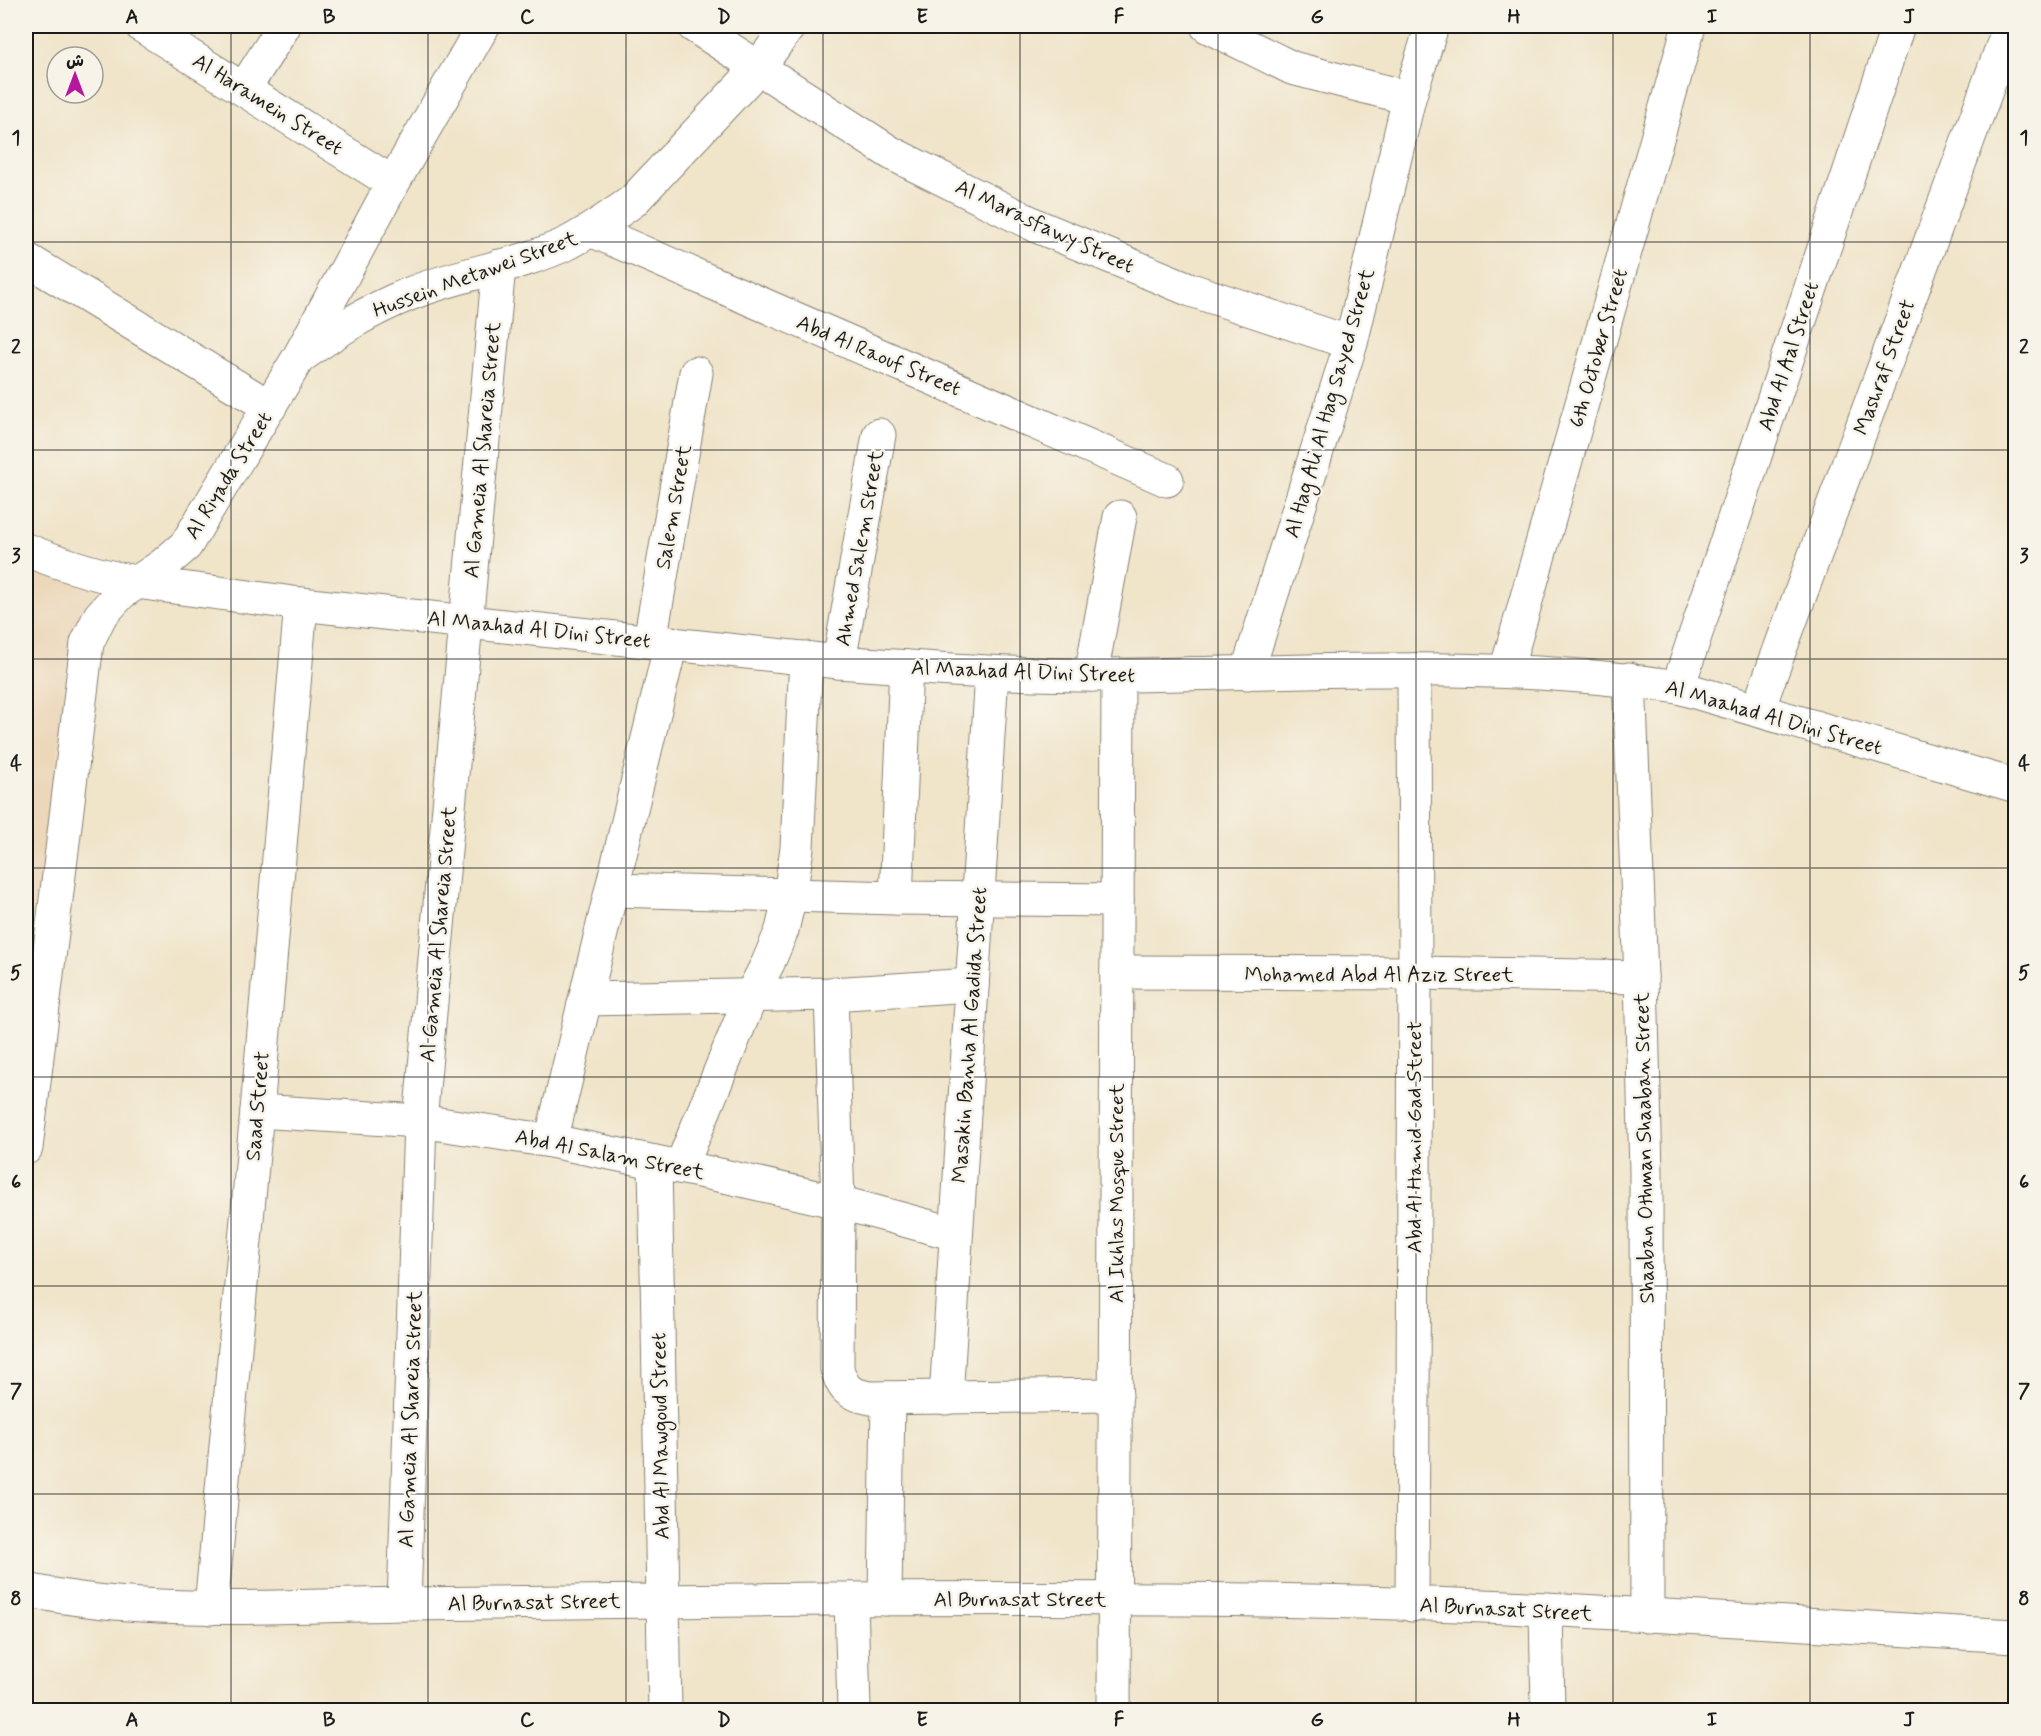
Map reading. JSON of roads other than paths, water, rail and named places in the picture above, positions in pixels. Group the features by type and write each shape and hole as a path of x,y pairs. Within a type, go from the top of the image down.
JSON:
{"street":[{"name":"Al Haramein Street","path":"142,26 393,183"},
{"path":"244,89 284,26"},
{"name":"Al Riyada Street","path":"26,1148 28,1088 87,643 100,616 121,593 163,565 186,545 299,357 393,183 483,26"},
{"name":"Al Marasfawy Street","path":"694,26 891,153 1039,227 1191,290 1351,343"},
{"name":"Hussein Metawei Street","path":"299,357 350,322 407,295 566,243 591,230 633,201 758,68 789,26"},
{"path":"1207,26 1266,39 1292,68 1409,98"},
{"name":"Al Hag Ali Al Hag Sayed Street","path":"1246,673 1351,343 1409,98 1432,26"},
{"name":"6th October Street","path":"1506,671 1689,26"},
{"name":"Abd Al Aal Street","path":"1678,687 1899,26"},
{"name":"Mashraf Street","path":"1758,710 2010,26"},
{"name":"Abd Al Raouf Street","path":"591,230 1167,480"},
{"path":"26,259 270,407"},
{"name":"Al Gameia Al Shareia Street","path":"404,1604 420,1121 499,266"},
{"name":"Salem Street","path":"551,1142 613,890 661,642 696,373"},
{"name":"Ahmed Salem Street","path":"839,662 879,435"},
{"name":"Al Ikhlas Mosque Street","path":"1114,1710 1117,900 1105,675 1120,517"},
{"name":"Al Maahad Al Dini Street","path":"26,550 58,563 114,579 301,604 839,662 992,673 1105,675 1414,670 1506,671 1629,680 1678,687 2016,786"},
{"name":"Saad Street","path":"211,1608 301,604"},
{"path":"668,1165 768,963 782,930 797,848 806,658"},
{"path":"896,898 906,667"},
{"name":"Abd Al Hamid Gad Street","path":"1412,1605 1414,670"},
{"name":"Masakin Banha Al Gadida Street","path":"946,1398 992,673"},
{"name":"Shaaban Othman Shaaban Street","path":"1629,680 1646,1173 1647,1616"},
{"path":"613,890 896,898 1117,900"},
{"name":"Mohamed Abd Al Aziz Street","path":"1117,972 1415,973 1641,977"},
{"path":"587,999 831,994 972,985"},
{"path":"831,994 838,1202 837,1369 842,1384 855,1396 888,1398 1116,1395"},
{"name":"Abd Al Salam Street","path":"257,1111 420,1121 551,1142 838,1202 956,1234"},
{"name":"Abd Al Mawgoud Street","path":"665,1710 663,1601 668,1165"},
{"path":"885,1599 888,1398"},
{"name":"Al Burnasat Street","path":"26,1590 68,1599 129,1605 211,1608 663,1601 1115,1598 1546,1610 2016,1636"},
{"path":"850,1599 854,1710"},
{"path":"1546,1610 1548,1710"}]}
